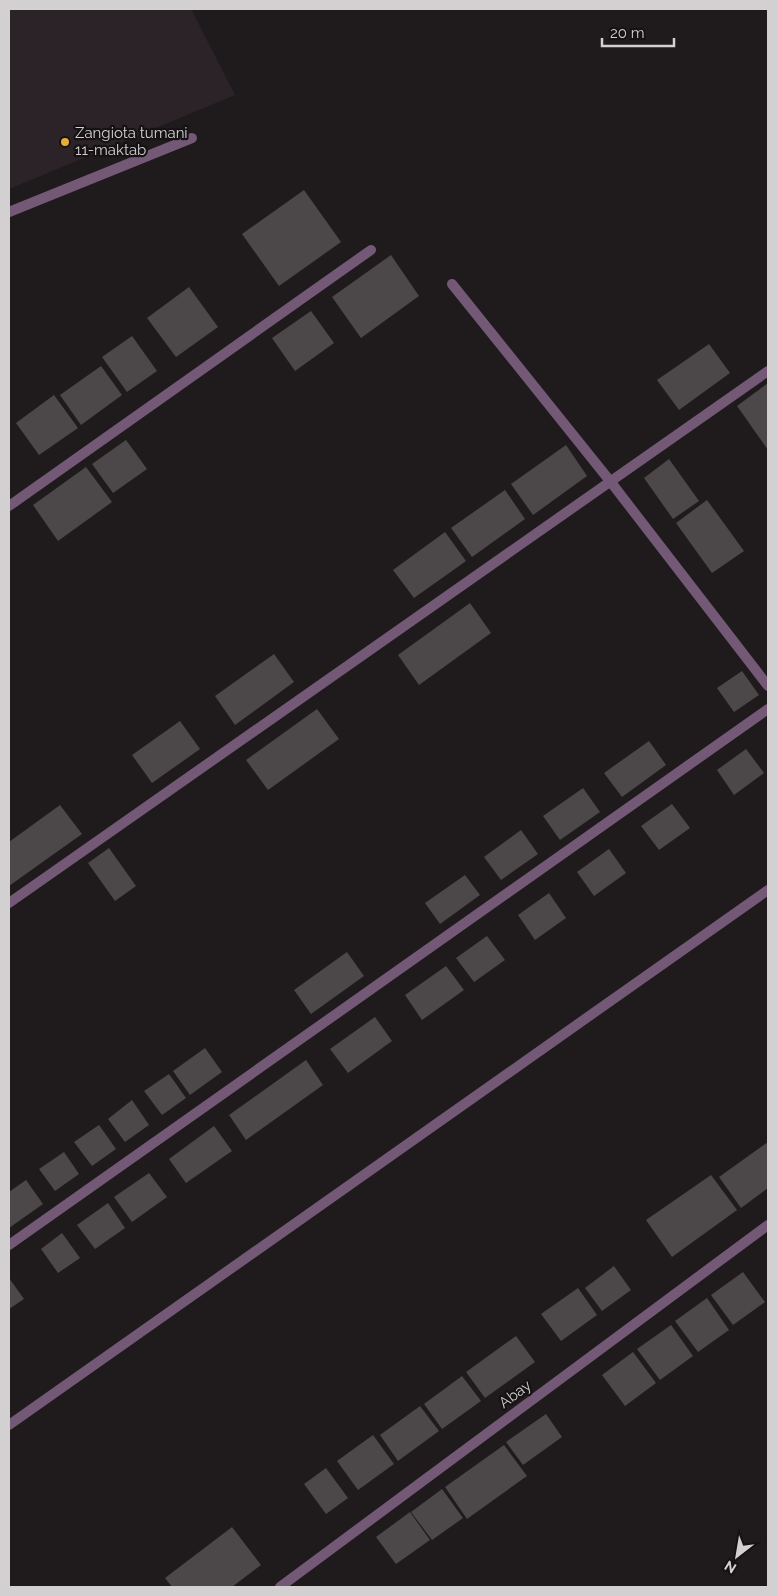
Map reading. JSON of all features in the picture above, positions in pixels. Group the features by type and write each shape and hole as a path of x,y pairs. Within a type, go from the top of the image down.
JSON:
{"street":[{"path":"9,212 192,138"},
{"path":"9,506 371,250"},
{"path":"452,284 610,481 768,686"},
{"path":"9,903 768,371"},
{"path":"9,1245 768,709"},
{"path":"9,1425 768,890"},
{"name":"Abay","path":"280,1587 768,1225"}],"shaded area":[{"name":"Zangiota tumani 11-maktab","path":"9,9 191,9 235,95 9,189"}],"building":[{"path":"304,190 341,242 279,286 242,234"},
{"path":"391,255 419,296 361,338 332,297"},
{"path":"189,287 218,327 176,357 147,318"},
{"path":"311,311 334,343 295,371 272,338"},
{"path":"132,336 157,371 127,392 102,357"},
{"path":"709,344 730,373 679,410 657,380"},
{"path":"101,366 122,395 81,425 60,395"},
{"path":"768,383 768,450 737,406"},
{"path":"54,395 78,428 39,455 16,423"},
{"path":"126,440 147,469 113,493 92,464"},
{"path":"566,445 587,476 533,515 511,484"},
{"path":"669,459 699,501 673,519 644,478"},
{"path":"86,467 112,502 58,541 33,505"},
{"path":"505,490 525,519 472,557 451,528"},
{"path":"707,500 744,551 712,573 676,523"},
{"path":"445,532 466,561 414,598 393,570"},
{"path":"470,603 491,633 419,685 398,655"},
{"path":"274,654 294,682 235,725 215,696"},
{"path":"742,671 759,695 734,712 717,688"},
{"path":"317,709 339,739 268,790 246,760"},
{"path":"180,721 200,749 152,783 132,755"},
{"path":"649,741 666,765 622,797 604,773"},
{"path":"746,749 764,773 734,795 717,770"},
{"path":"583,788 600,812 560,840 543,816"},
{"path":"672,804 690,828 659,850 641,826"},
{"path":"60,805 82,834 9,886 9,842"},
{"path":"521,830 538,854 501,880 484,857"},
{"path":"109,848 136,886 115,901 88,863"},
{"path":"609,849 626,873 594,896 577,872"},
{"path":"465,875 480,895 440,924 425,903"},
{"path":"549,893 566,918 535,940 518,915"},
{"path":"487,936 505,960 474,982 456,958"},
{"path":"347,952 364,976 311,1014 294,990"},
{"path":"446,966 464,990 422,1020 405,995"},
{"path":"375,1017 392,1041 348,1073 330,1049"},
{"path":"205,1048 222,1072 190,1095 173,1071"},
{"path":"306,1060 323,1085 246,1140 229,1115"},
{"path":"169,1074 186,1098 162,1115 144,1091"},
{"path":"132,1100 149,1125 125,1142 108,1119"},
{"path":"99,1125 116,1149 92,1166 74,1142"},
{"path":"214,1126 232,1151 186,1183 169,1159"},
{"path":"768,1142 768,1188 741,1208 719,1177"},
{"path":"64,1152 79,1174 55,1191 39,1169"},
{"path":"149,1173 167,1197 132,1222 114,1197"},
{"path":"711,1175 737,1210 672,1257 646,1220"},
{"path":"26,1180 43,1204 9,1228 9,1192"},
{"path":"108,1203 125,1228 95,1249 77,1225"},
{"path":"62,1233 80,1258 58,1273 41,1249"},
{"path":"614,1266 631,1290 602,1311 585,1288"},
{"path":"743,1272 765,1302 733,1325 711,1295"},
{"path":"9,1278 24,1299 9,1309"},
{"path":"578,1288 597,1315 561,1341 541,1314"},
{"path":"707,1298 729,1330 698,1352 675,1321"},
{"path":"671,1325 693,1356 660,1380 637,1349"},
{"path":"516,1336 535,1362 485,1398 466,1372"},
{"path":"633,1352 656,1383 625,1406 602,1375"},
{"path":"462,1376 481,1401 442,1429 424,1404"},
{"path":"420,1406 439,1431 398,1461 380,1435"},
{"path":"546,1414 562,1437 523,1465 506,1442"},
{"path":"373,1435 394,1464 358,1490 337,1461"},
{"path":"504,1445 527,1476 467,1519 445,1487"},
{"path":"326,1468 348,1498 326,1514 304,1484"},
{"path":"442,1489 463,1518 432,1540 411,1512"},
{"path":"410,1512 430,1540 396,1564 376,1537"},
{"path":"232,1527 261,1565 232,1587 172,1587 165,1578"}],"place":[{"name":"Zangiota tumani 11-maktab","path":"65,142"}]}
